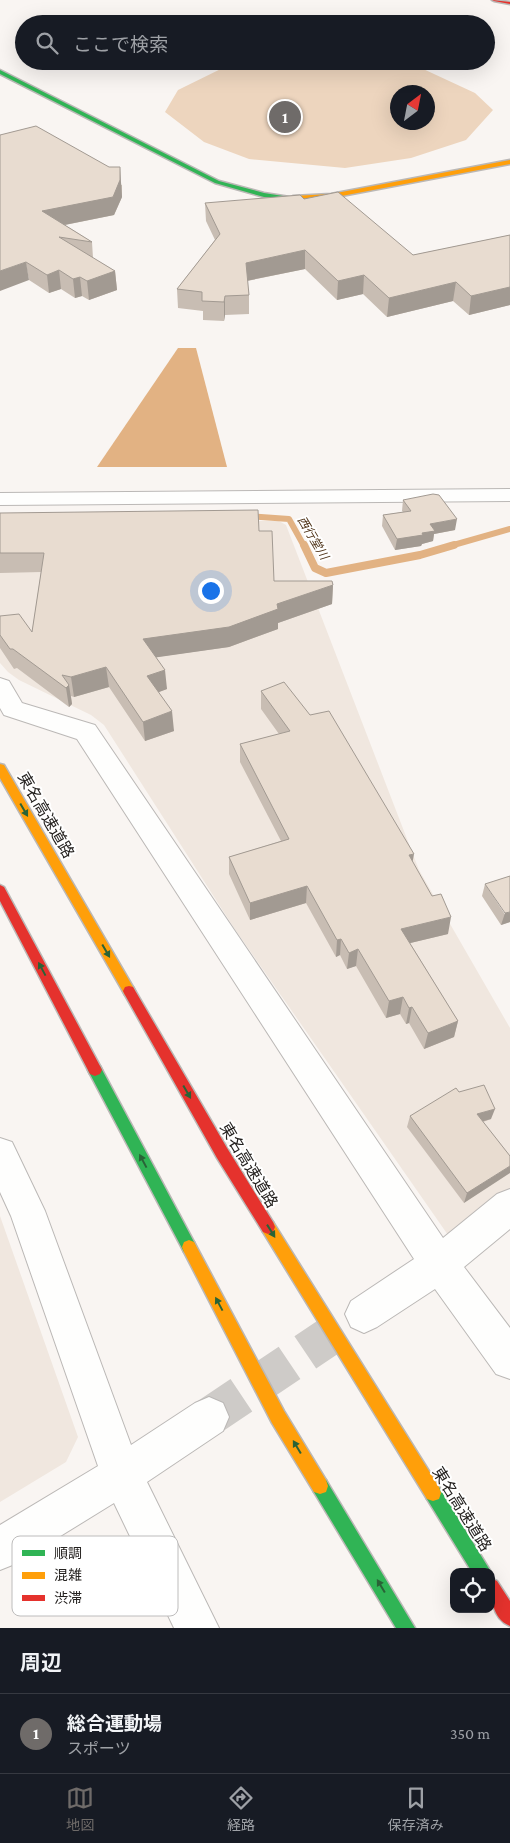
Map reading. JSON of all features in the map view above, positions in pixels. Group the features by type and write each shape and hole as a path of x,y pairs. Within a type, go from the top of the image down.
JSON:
{"main road":[{"path":"494,0 510,3"},
{"path":"0,72 217,182 264,195 295,198 331,196 510,162"},
{"name":"東名高速道路","path":"0,768 222,1153 480,1568"},
{"path":"0,890 278,1416 406,1628"},
{"path":"495,1593 510,1617"}],"street":[{"path":"0,499 510,494"},
{"path":"0,688 13,710 86,732 439,1264 510,1360"},
{"path":"0,1154 27,1211 122,1475 152,1536"},
{"path":"364,1314 439,1264 510,1206"},
{"path":"21,1536 122,1475 209,1417"},
{"path":"0,1549 12,1542"},
{"path":"178,1588 198,1628"}],"shaded area":[{"path":"219,70 425,70 475,93 493,110 466,140 411,158 345,168 249,159 204,142 165,112 178,90"},
{"path":"178,348 196,348 227,467 97,467"},
{"path":"0,521 279,521 286,525 419,870 510,1028 510,1191 448,1235 234,928 104,725 91,715 19,680 0,663"},
{"path":"0,1216 78,1437 66,1462 0,1502"}],"building":[{"path":"36,126 109,167 120,167 120,180 113,197 42,211 92,242 59,237 115,271 87,281 80,277 73,279 59,270 47,275 26,262 0,271 0,135"},
{"path":"338,192 413,255 510,235 510,287 471,296 456,282 389,298 364,275 338,281 305,250 246,263 249,295 225,296 224,302 202,301 202,292 177,289 220,234 205,203 300,195 304,199"},
{"path":"433,494 439,495 457,519 430,524 435,531 422,533 423,535 397,539 383,515 411,511 403,500"},
{"path":"258,510 259,531 272,531 274,581 332,581 333,585 277,604 278,609 229,627 143,639 165,670 147,676 172,711 143,722 106,667 71,677 62,675 69,685 66,688 13,649 10,649 0,635 0,616 19,614 32,632 44,553 0,553 0,513"},
{"path":"284,682 310,715 329,711 414,854 409,855 432,896 441,894 451,917 401,929 458,1021 428,1033 412,1007 409,1008 403,997 389,1001 358,949 349,953 341,939 337,940 307,886 250,903 229,857 289,839 240,744 290,731 261,691"},
{"path":"510,876 510,912 505,913 485,884"},
{"path":"484,1085 495,1109 477,1114 510,1156 510,1166 467,1193 410,1116 456,1088 459,1092"}],"waterway":[{"name":"西行堂川","path":"246,516 289,519 304,546"},
{"name":"西行堂川","path":"450,546 510,529"},
{"name":"西行堂川","path":"304,545 315,568 326,573 420,555 454,545"}],"tunnel":[{"path":"209,1417 349,1323"}],"traffic: fast":[{"path":"0,72 217,182 264,195 293,198"},
{"path":"95,1070 189,1247"},
{"path":"320,1486 406,1628"},
{"path":"433,1493 480,1568"}],"traffic: slow":[{"path":"293,198 331,196 510,162"},
{"path":"0,768 129,991"},
{"path":"268,1227 433,1493"},
{"path":"189,1247 278,1417 320,1486"}],"traffic: jam":[{"path":"494,0 510,3"},
{"path":"0,890 95,1070"},
{"path":"129,991 222,1153 268,1227"},
{"path":"495,1593 510,1617"}],"place":[{"name":"総合運動場","path":"285,117"}]}
